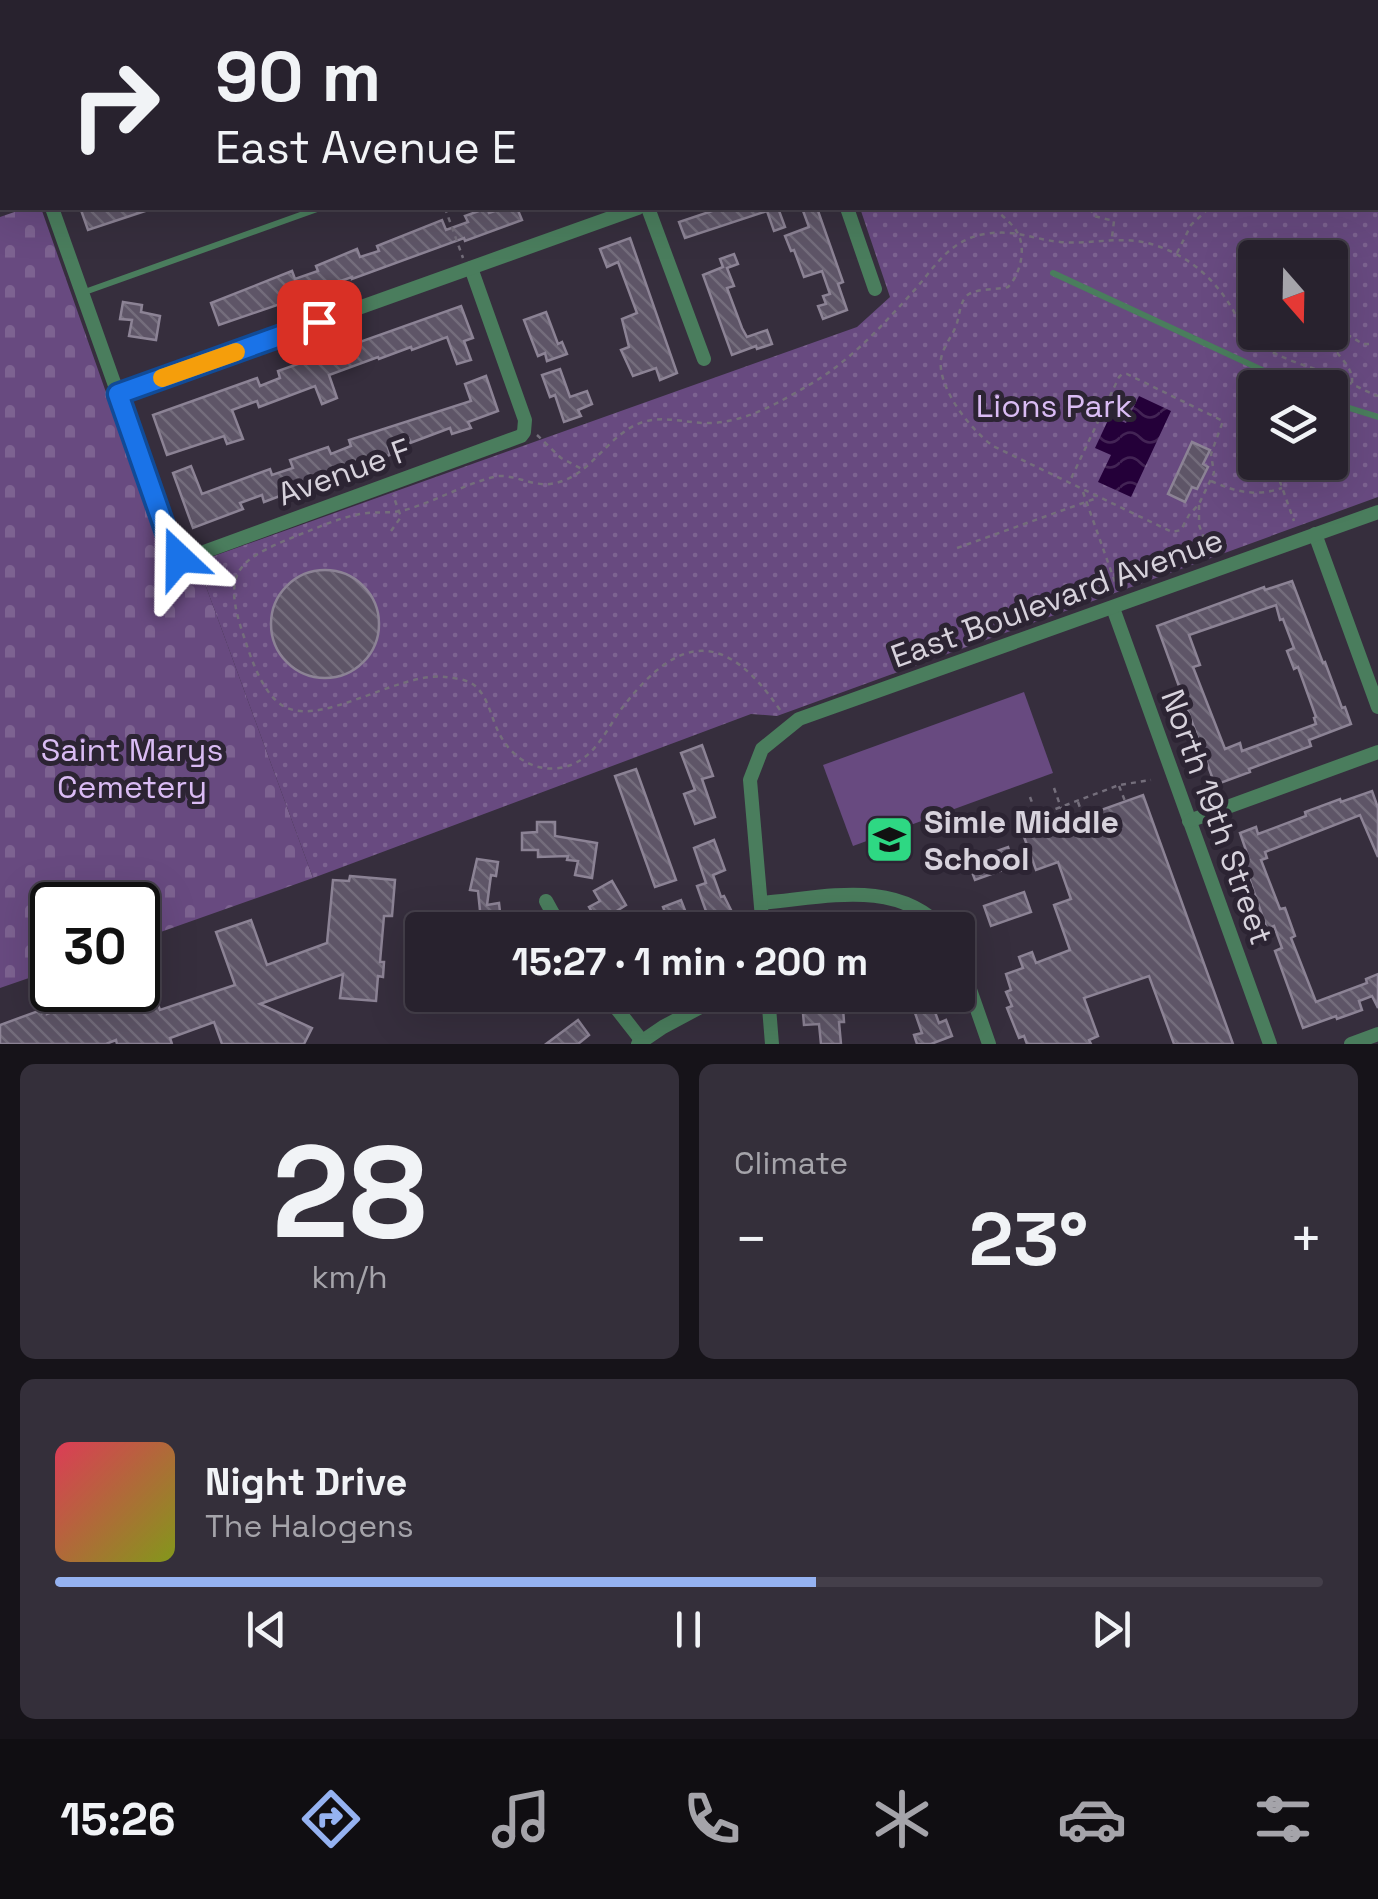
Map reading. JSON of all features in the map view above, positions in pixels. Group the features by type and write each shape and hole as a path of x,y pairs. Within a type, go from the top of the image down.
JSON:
{"street":[{"path":"53,210 118,394 632,210"},
{"path":"649,210 704,359"},
{"path":"848,210 875,289"},
{"path":"469,268 525,420 524,432"},
{"name":"Avenue F","path":"118,394 172,549 179,558 515,439 524,432"},
{"name":"East Boulevard Avenue","path":"761,903 750,780 762,749 799,719 1378,512"},
{"path":"1316,534 1378,707"},
{"name":"North 19th Street","path":"1113,608 1270,1044"},
{"path":"1189,820 1378,752"},
{"path":"762,912 761,903 860,894 890,897 923,912"},
{"path":"546,901 552,912"},
{"path":"975,1002 990,1044"},
{"path":"618,1012 640,1042 691,1012"},
{"path":"769,1012 772,1044"},
{"path":"1350,1044 1378,1034"}],"lane":[{"path":"82,293 314,210"},
{"path":"1053,273 1263,370"},
{"path":"1348,408 1378,417"}],"path":[{"path":"446,210 469,268"},
{"path":"996,210 1018,232 1018,275 1008,287 975,292 964,299 941,358 942,379 957,406 988,442 1069,483 1175,533 1199,504 1210,481 1214,469 1212,450 1224,424 1125,373 1118,377 1069,483"},
{"path":"1091,210 1094,216 1114,221 1112,239"},
{"path":"1177,255 1191,225 1207,210"},
{"path":"780,710 746,670 727,656 709,650 689,652 660,668 634,692 594,750 574,764 557,768 536,766 515,754 503,740 476,687 462,680 430,676 331,708 307,712 287,708 271,695 244,639 234,595 236,580 242,566 260,551 343,518 399,511 489,478 560,482 583,470 615,439 638,424 668,419 706,424 762,410 849,357 950,249 976,236 1018,232 1063,242 1112,239 1149,244 1177,255 1211,280 1257,342 1378,396"},
{"path":"1352,384 1354,377 1332,346 1332,335 1343,332 1363,344 1373,344"},
{"path":"1244,370 1246,362"},
{"path":"524,432 541,438 561,458 583,470"},
{"path":"1279,480 1294,521"},
{"path":"1210,481 1248,493 1282,488"},
{"path":"389,485 401,517 391,530"},
{"path":"1082,489 1116,585"},
{"path":"957,548 1098,497"},
{"path":"1199,504 1200,525 1210,552"},
{"path":"1030,797 1037,816 1118,785 1151,780"},
{"path":"1118,785 1124,801"},
{"path":"1054,788 1066,822"},
{"path":"1078,800 1083,816"}],"green space":[{"name":"Saint Marys Cemetery","path":"20,210 42,210 169,571 197,562 313,878 160,932 160,882 30,882 30,978 0,988 0,217"},
{"name":"Lions Park","path":"861,210 1378,210 1378,497 777,716 751,714 313,878 197,562 857,327 890,297"},
{"path":"1024,692 1053,773 853,846 823,765"}],"water":[{"path":"1139,396 1171,411 1131,497 1098,482 1111,455 1095,448 1110,416 1126,423"}],"building":[{"path":"81,210 148,210 88,230"},
{"path":"482,210 489,213 518,210 522,220 219,325 211,303 292,271 295,279 318,271 316,266 357,249 360,257 379,251 377,246 442,220 446,230 468,222 465,216"},
{"path":"715,210 779,210 785,227 774,231 767,211 685,238 679,222"},
{"path":"803,210 818,210 843,282 838,284 847,310 823,319 818,306 826,304 823,296 830,294 822,271 804,277 785,236 809,227"},
{"path":"630,238 677,373 660,380 656,368 633,376 621,350 629,347 622,319 637,313 618,262 607,267 600,249"},
{"path":"734,254 738,264 727,268 734,286 727,288 742,328 747,337 767,330 772,344 732,355 703,275 723,267 720,259"},
{"path":"123,302 142,305 141,312 160,316 156,340 129,336 132,320 120,319"},
{"path":"461,306 473,338 464,341 471,360 457,364 447,337 378,357 329,375 337,398 322,404 315,386 259,407 257,401 232,410 243,439 227,444 224,436 167,455 153,415 257,378 260,386 280,378 278,371"},
{"path":"546,312 558,344 562,342 567,354 547,361 545,353 538,356 524,320"},
{"path":"560,369 570,397 587,391 592,404 578,410 581,416 564,422 555,395 550,397 542,375"},
{"path":"486,376 498,411 468,422 471,428 452,434 450,428 410,443 409,439 388,447 390,455 264,502 262,495 240,503 243,509 193,528 173,473 191,466 202,494 270,469 272,475 293,468 290,460 328,447 331,454 351,446 349,440 471,401 465,384"},
{"path":"1192,442 1210,450 1203,464 1208,467 1185,502 1168,494"},
{"path":"325,570 346,574 363,586 375,603 379,624 375,645 363,662 346,674 325,678 304,674 287,662 275,645 271,624 275,603 287,586 304,574"},
{"path":"1292,581 1351,724 1309,740 1311,746 1215,785 1157,626 1264,587 1265,590","holes":["1276,605 1280,620 1283,619 1294,648 1287,651 1294,669 1298,667 1316,724 1242,751 1240,743 1225,749 1193,667 1200,665 1189,635"]},
{"path":"702,745 713,776 702,779 715,817 695,824 684,794 695,790 681,753"},
{"path":"636,769 676,880 655,887 615,776"},
{"path":"1372,791 1378,808 1378,857 1360,815 1265,852 1267,858 1261,860 1280,909 1285,908 1295,936 1291,938 1316,1002 1367,983 1366,979 1378,974 1378,1008 1372,996 1359,1001 1362,1010 1303,1028 1275,951 1282,948 1274,926 1267,929 1243,861 1249,859 1240,833 1256,827 1258,834 1306,816 1305,812"},
{"path":"1143,795 1233,1044 1174,1044 1149,976 1084,998 1098,1036 1089,1040 1091,1044 1027,1044 1024,1036 1019,1038 1007,1008 1012,1006 1006,992 1011,990 1006,974 1023,968 1019,957 1032,952 1036,963 1070,950 1054,905 1071,899 1058,862 1036,870 1023,834 1036,830 1037,833"},
{"path":"537,822 555,822 555,836 597,843 592,878 575,875 578,861 567,860 568,856 538,857 538,850 522,850 522,833 537,832"},
{"path":"714,840 725,870 713,875 732,912 703,912 697,886 706,883 694,848"},
{"path":"1008,847 1014,866 975,880 968,861"},
{"path":"477,859 498,862 496,876 491,875 487,905 499,903 500,912 480,912 478,891 470,890"},
{"path":"350,876 395,880 392,916 384,916 380,962 384,962 383,977 378,976 376,1001 340,998 343,974 260,1004 312,1028 304,1044 222,1044 214,1022 170,1038 172,1044 117,1044 116,1040 106,1044 0,1044 0,1025 36,1012 160,1012 235,985 216,932 251,920 267,965 327,943 333,880 349,881"},
{"path":"612,881 626,905 615,912 592,912 589,907 600,901 594,891"},
{"path":"1024,892 1031,912 991,926 984,906"},
{"path":"681,900 686,912 665,912 663,907"},
{"path":"843,1012 844,1022 839,1022 841,1044 821,1044 819,1024 804,1025 803,1013"},
{"path":"915,1012 935,1012 939,1023 946,1020 952,1036 931,1044 917,1044 914,1035 922,1033"},
{"path":"578,1020 589,1035 578,1044 546,1044"}],"slow traffic":[{"path":"162,378 236,352"}],"place":[{"name":"Simle Middle School","path":"889,840"}],"route":[{"path":"179,558 172,549 118,394 319,322"}]}
